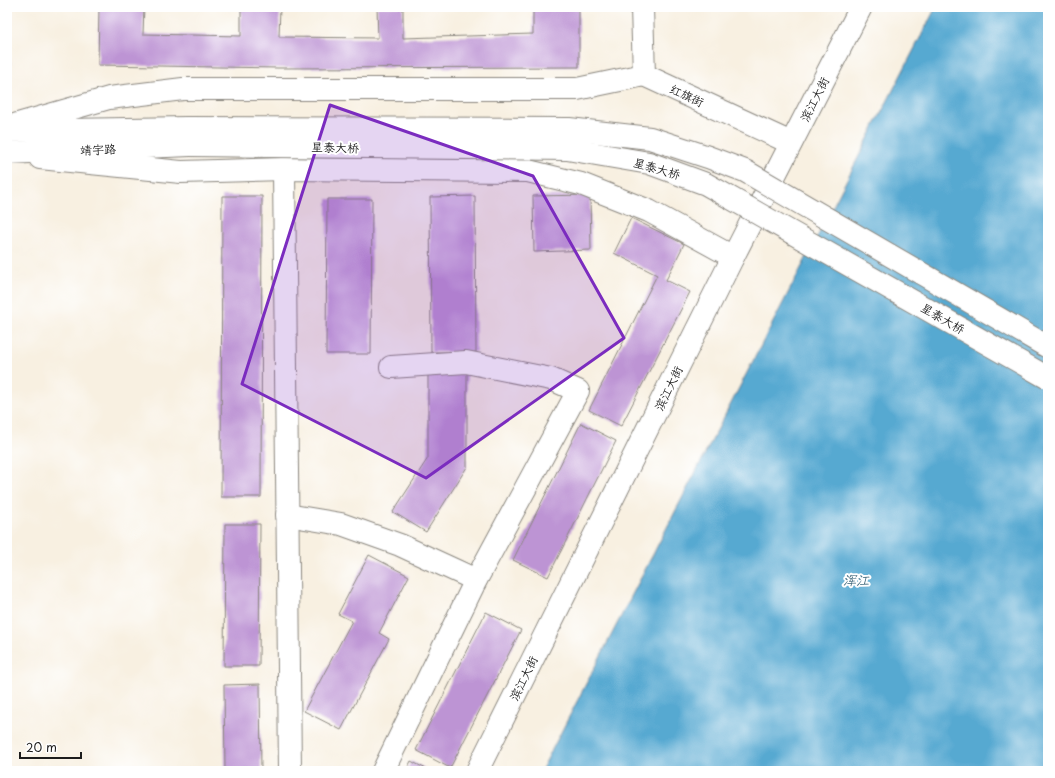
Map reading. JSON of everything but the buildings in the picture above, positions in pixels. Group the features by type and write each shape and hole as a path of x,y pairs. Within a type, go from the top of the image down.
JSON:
{"street":[{"path":"7,128 109,98 183,89 577,89 644,75 642,7"},
{"name":"滨江大街","path":"477,771 733,257 861,7"},
{"name":"红旗街","path":"644,75 791,143"},
{"name":"星泰大桥","path":"188,136 569,129 650,138 745,171 1048,347"},
{"name":"靖宇路","path":"7,131 188,136"},
{"name":"靖宇路","path":"7,154 188,136"},
{"name":"星泰大桥","path":"188,136 567,149 649,163 706,184 1048,378"},
{"path":"7,154 181,172 284,169 528,171 581,184 649,211 733,257"},
{"path":"284,169 290,771"},
{"path":"383,771 476,580 578,391 551,379 466,362 391,367"},
{"path":"287,514 341,524 400,545 476,580"}],"highlighted area":[{"path":"330,105 533,176 624,338 426,478 242,384"}],"water":[{"name":"浑江","path":"936,7 1048,7 1048,771 541,771"}]}
